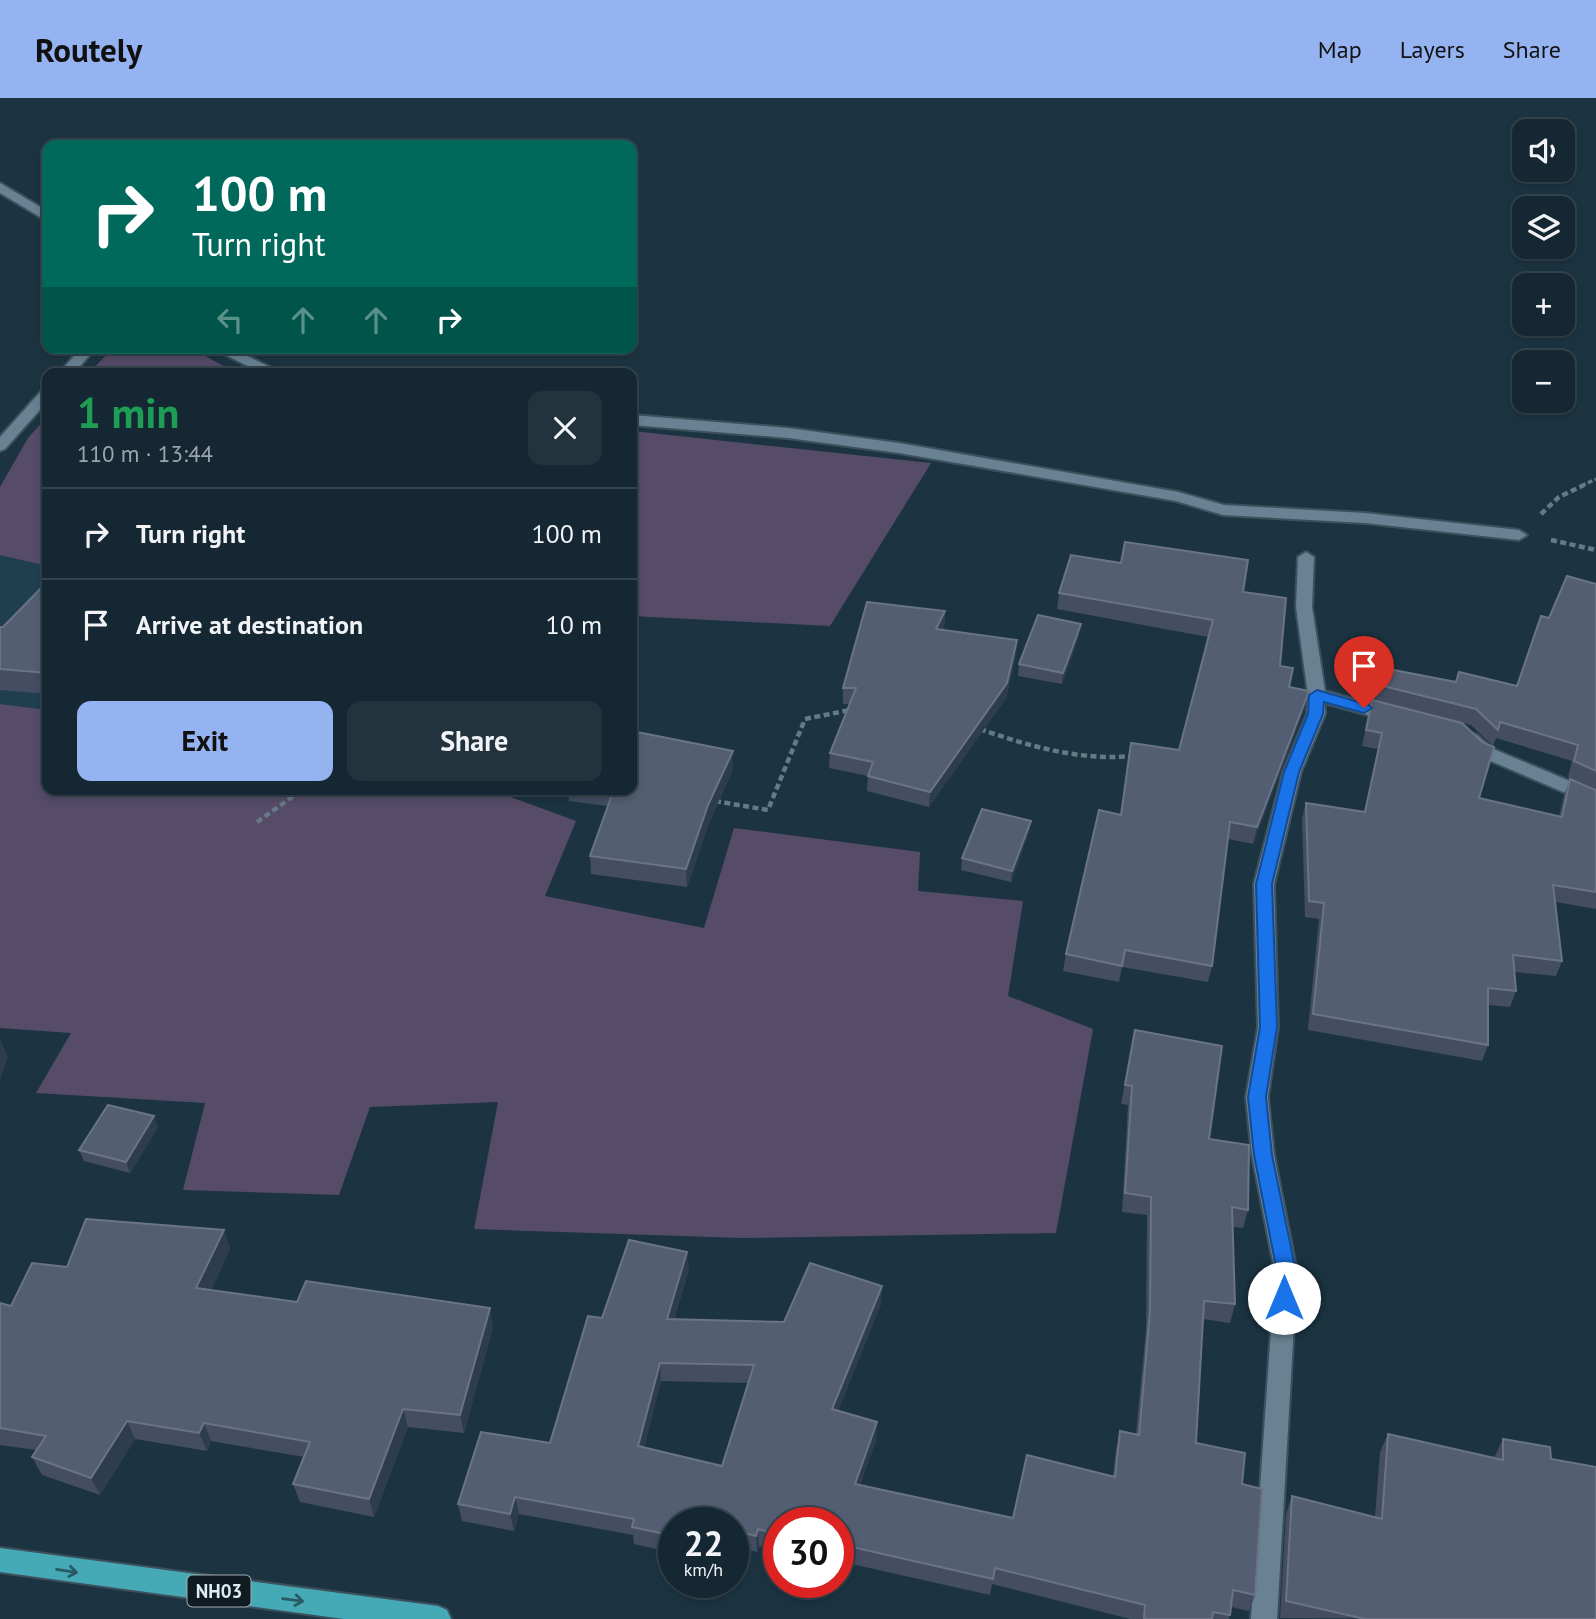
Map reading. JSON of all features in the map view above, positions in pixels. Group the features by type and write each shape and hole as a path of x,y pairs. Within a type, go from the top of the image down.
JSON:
{"highway":[{"name":"NH03","path":"0,1560 438,1619"}],"street":[{"path":"0,187 42,214"},
{"path":"71,368 83,354"},
{"path":"232,354 264,368"},
{"path":"0,446 8,426 42,397"},
{"path":"637,420 788,433 899,448 1178,497 1223,510 1365,518 1519,535"},
{"path":"1264,1619 1286,1272 1263,1155 1257,1097 1268,1027 1264,884 1292,772 1316,714 1317,695 1304,607 1306,557"},
{"path":"1317,695 1413,720"},
{"path":"1451,729 1464,732 1485,752 1596,799"}],"path":[{"path":"1519,535 1559,497 1596,479"},
{"path":"1519,535 1596,550"},
{"path":"706,799 768,810 805,719 853,709"},
{"path":"972,727 1038,749 1110,758 1135,756"},
{"path":"257,822 295,795"}],"shaded area":[{"path":"107,354 202,354 227,368 94,368"},
{"path":"42,423 42,565 0,555 0,487 28,438"},
{"path":"637,432 931,463 830,626 637,616"},
{"path":"0,555 42,565 42,709 0,704"},
{"path":"0,704 42,709 42,795 505,795 576,821 545,896 704,928 734,828 920,852 918,891 1023,901 1008,996 1093,1029 1056,1233 741,1238 474,1229 498,1102 370,1107 339,1195 183,1190 205,1103 36,1093 71,1033 0,1028"}],"building":[{"path":"1125,542 1248,560 1243,592 1286,598 1280,666 1293,668 1289,687 1309,691 1257,827 1230,822 1212,966 1125,950 1122,966 1066,954 1099,810 1121,815 1131,743 1179,750 1213,620 1059,593 1071,555 1121,563"},
{"path":"1567,576 1596,584 1596,771 1574,761 1578,745 1500,722 1498,730 1476,709 1375,684 1378,667 1456,682 1459,672 1517,686 1541,616 1549,618"},
{"path":"42,587 42,673 0,669 0,627"},
{"path":"867,602 945,611 936,629 1017,640 1007,683 930,792 868,776 873,762 830,753 856,688 843,688"},
{"path":"1038,615 1081,624 1063,673 1019,664"},
{"path":"1372,700 1462,723 1482,742 1494,747 1479,798 1562,817 1570,779 1596,790 1596,892 1553,885 1562,961 1513,955 1516,991 1488,988 1488,1045 1313,1014 1324,903 1309,901 1306,803 1365,812 1382,733 1366,730"},
{"path":"637,732 733,751 708,805 686,869 590,856 612,795 637,795"},
{"path":"982,809 1031,821 1012,871 962,858"},
{"path":"1135,1030 1222,1046 1209,1139 1249,1145 1248,1210 1232,1207 1235,1304 1204,1301 1196,1443 1245,1453 1242,1484 1262,1489 1255,1595 1233,1590 1230,1615 1213,1612 1212,1619 1144,1619 1145,1605 995,1568 993,1579 854,1547 854,1507 763,1507 763,1530 758,1529 756,1536 749,1534 749,1507 658,1507 658,1533 632,1527 634,1519 515,1497 510,1514 458,1504 481,1432 550,1443 588,1316 602,1318 629,1240 687,1252 667,1319 784,1322 810,1263 882,1286 832,1409 877,1422 855,1484 1013,1518 1027,1455 1115,1477 1120,1431 1139,1435 1150,1311 1151,1197 1125,1193 1132,1086 1125,1085","holes":["660,1363 754,1365 722,1466 638,1446"]},
{"path":"108,1105 154,1116 126,1162 79,1150"},
{"path":"86,1219 224,1230 196,1288 297,1302 306,1281 490,1308 460,1415 403,1409 369,1499 293,1484 310,1442 204,1423 199,1433 127,1421 91,1478 32,1457 46,1436 0,1428 0,1303 11,1306 32,1263 67,1267"},
{"path":"1388,1434 1503,1460 1503,1439 1550,1447 1551,1459 1596,1467 1596,1619 1365,1619 1286,1601 1292,1496 1382,1519"}],"route":[{"path":"1284,1298 1286,1272 1263,1155 1257,1097 1268,1027 1264,884 1292,772 1316,714 1317,695 1364,708"}]}
